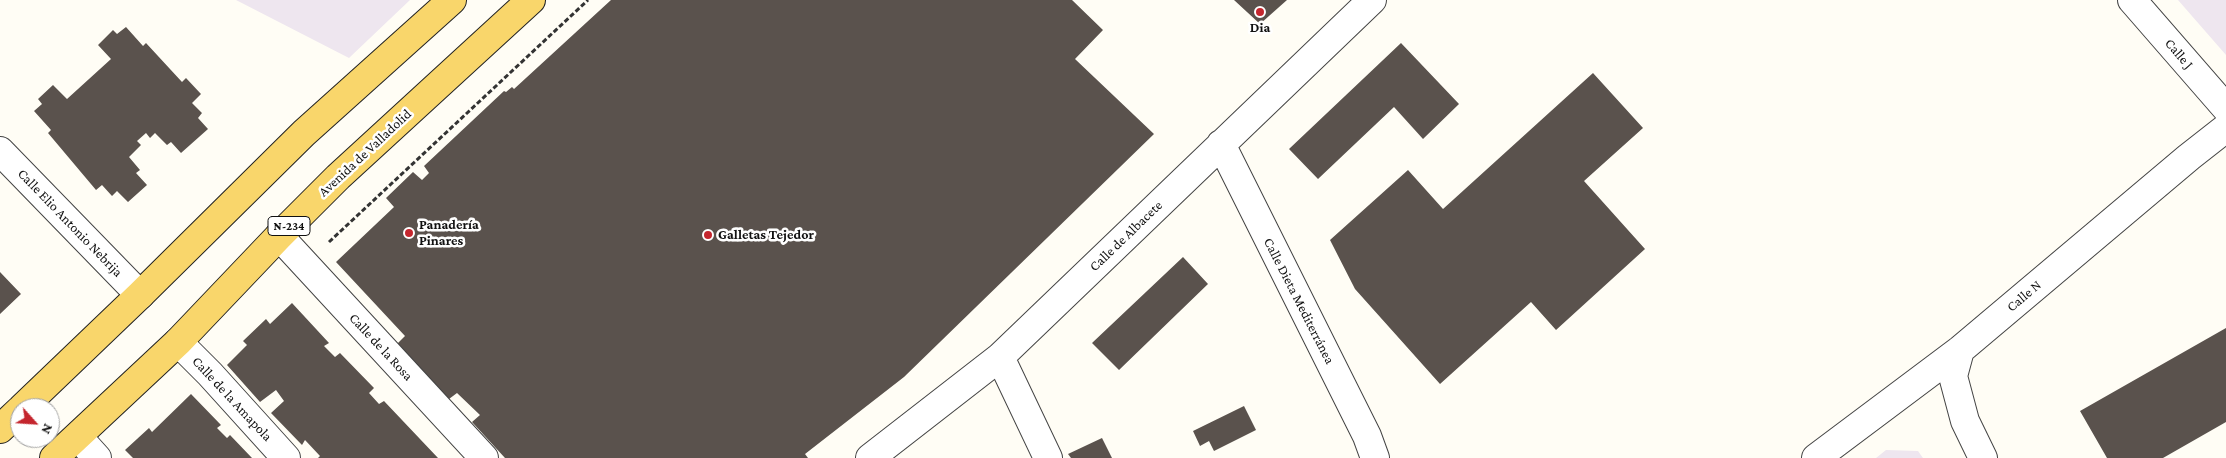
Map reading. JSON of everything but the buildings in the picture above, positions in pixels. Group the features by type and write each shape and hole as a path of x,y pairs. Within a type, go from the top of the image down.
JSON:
{"main road":[{"path":"33,398 140,296 304,133 452,0"},
{"name":"Avenida de Valladolid","path":"54,458 178,342 338,177 530,0"},
{"path":"0,429 10,419"}],"street":[{"name":"Calle de Albacete","path":"870,458 1000,357 1372,0"},
{"name":"Calle J","path":"2132,0 2226,108"},
{"name":"Calle N","path":"1816,458 1960,350 2226,128"},
{"name":"Calle Dieta Mediterránea","path":"1221,144 1367,436 1375,458"},
{"name":"Calle Elio Antonio Nebrija","path":"0,151 140,296"},
{"name":"Calle de la Rosa","path":"279,236 484,458"},
{"name":"Calle de la Amapola","path":"178,342 286,458"},
{"path":"1960,350 1953,376 1965,421 1983,458"},
{"path":"1000,357 1048,458"},
{"path":"78,437 97,458"}],"path":[{"path":"305,264 588,0"}],"shaded area":[{"path":"236,0 410,0 349,58"},
{"path":"2178,0 2226,0 2226,55"},
{"path":"1886,450 1918,451 1923,458 1876,458"}],"place":[{"name":"Dia","path":"1260,12"},
{"name":"Panadería Pinares","path":"409,233"},
{"name":"Galletas Tejedor","path":"708,235"}]}
